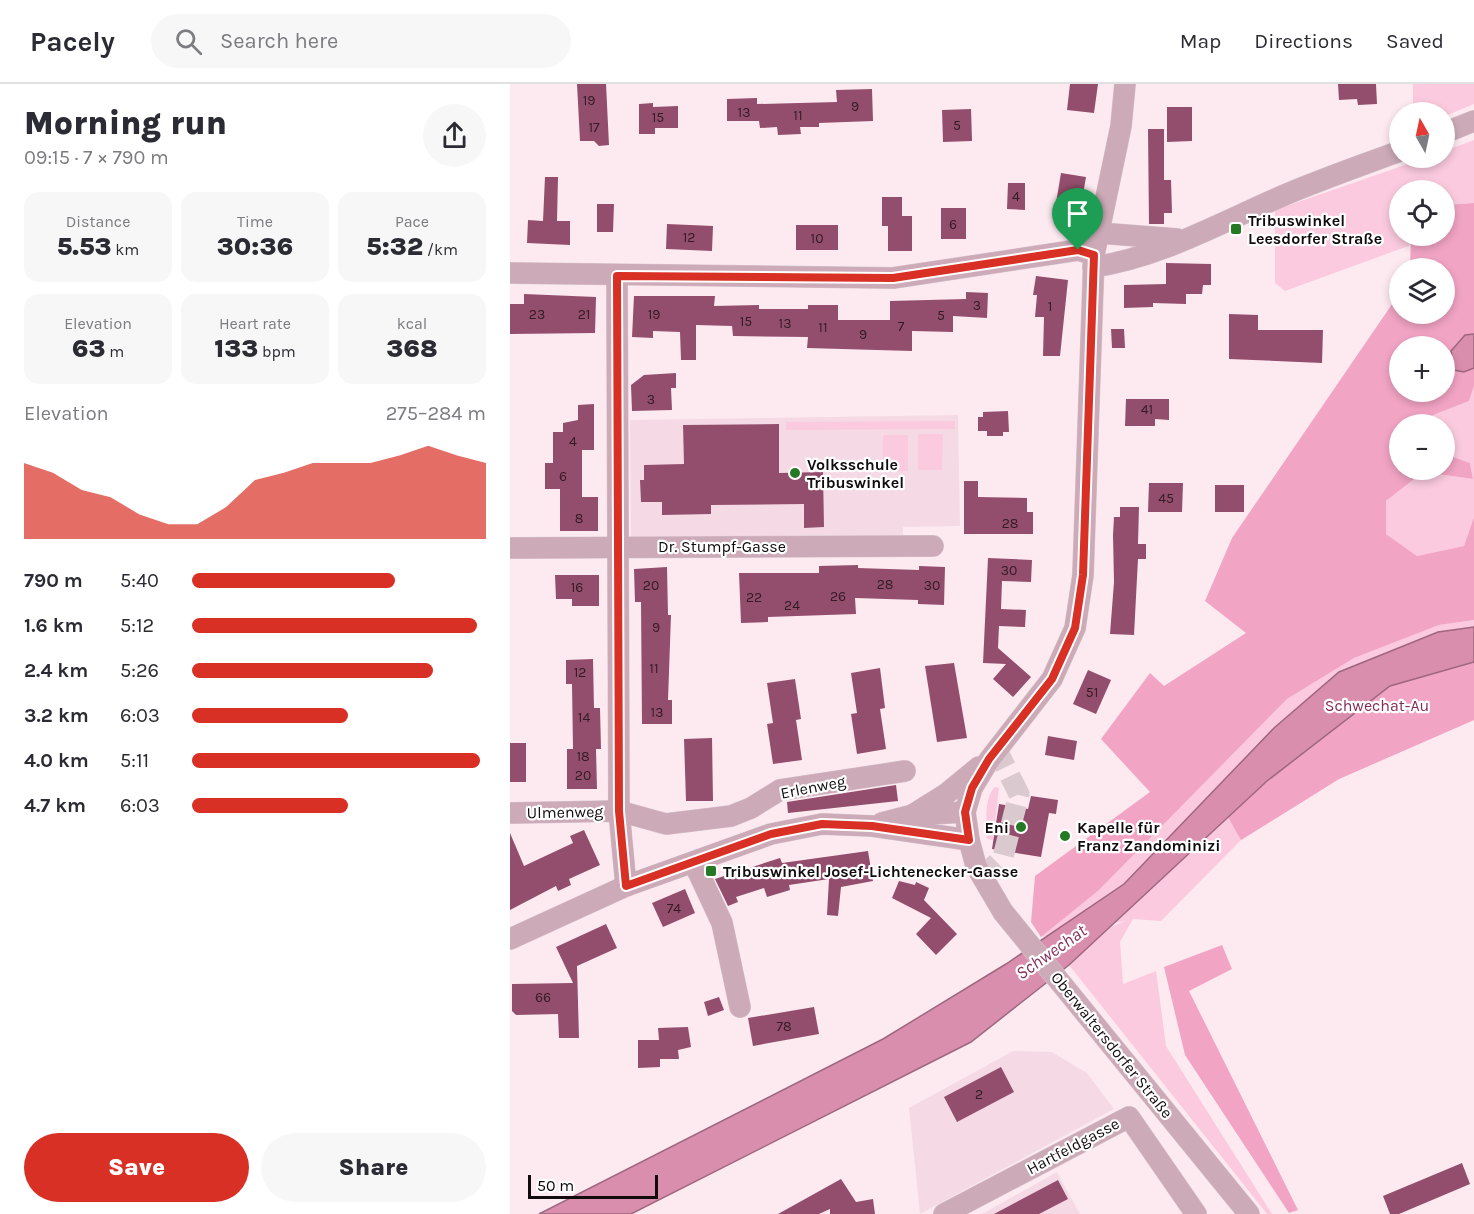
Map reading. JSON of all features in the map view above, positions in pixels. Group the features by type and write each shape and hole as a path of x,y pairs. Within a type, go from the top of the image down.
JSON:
{"street":[{"path":"872,826 913,814 965,812 972,788 989,759 1052,679 1075,628 1083,575 1093,261 1121,126 1125,84"},
{"path":"1455,129 1474,121"},
{"path":"510,273 893,278 1078,250 1093,261 1116,264 1184,240 1283,196 1389,155"},
{"path":"1099,233 1184,240"},
{"path":"617,276 619,811 626,886"},
{"name":"Dr. Stumpf-Gasse","path":"510,548 933,546"},
{"path":"913,814 946,794 989,759"},
{"name":"Erlenweg","path":"619,811 666,824 731,816 751,808 780,790 905,771"},
{"name":"Ulmenweg","path":"510,813 619,811"},
{"name":"Oberwaltersdorfer Straße","path":"965,812 976,866 989,892 1249,1214"},
{"path":"510,939 626,886 771,834 822,824 872,826 969,840"},
{"path":"694,862 722,923 740,1007"},
{"name":"Hartfeldgasse","path":"944,1214 1129,1117 1196,1214"}],"shaded area":[{"name":"Volksschule Tribuswinkel","path":"958,415 960,526 903,527 903,539 631,538 630,420"},
{"path":"1013,1051 1052,1052 1087,1073 1114,1109 920,1214 909,1108"},
{"path":"1057,1172 1080,1214 982,1214"}],"green space":[{"path":"1413,84 1474,84 1474,104 1455,112 1455,102 1413,102"},
{"path":"1474,140 1474,203 1455,204 1455,180 1389,180 1389,246 1408,246 1285,291 1275,283 1275,210 1396,168 1455,168 1455,147"},
{"path":"1474,203 1474,334 1465,335 1464,372 1474,368 1474,386 1469,401 1436,414 1389,414 1389,480 1413,480 1386,501 1386,534 1417,556 1464,546 1474,517 1474,620 1439,625 1354,658 1287,699 1098,891 1041,937 1031,922 1035,876 1150,792 1101,739 1150,673 1164,686 1246,633 1205,601 1232,538 1389,309 1389,324 1455,324 1455,258 1410,258 1411,246 1455,246 1455,204"},
{"path":"1474,386 1474,517 1464,546 1417,556 1386,534 1386,501 1413,480 1455,480 1455,476 1473,479 1470,463 1455,458 1455,414 1435,414 1469,401"},
{"path":"955,421 955,429 786,430 786,422"},
{"path":"918,434 943,434 942,470 918,470"},
{"path":"883,435 908,435 908,471 883,472"},
{"path":"1455,458 1470,463 1473,479 1455,476"},
{"name":"Schwechat-Au","path":"1474,620 1474,720 1339,779 1241,840 1161,921 1133,919 1120,942 1123,984 1156,971 1166,1046 1272,1214 1267,1214 1069,965 1110,927 1126,921 1041,937 1098,891 1287,699 1354,658 1439,625"},
{"path":"1467,662 1474,662 1474,720 1339,779 1241,840 1228,817 1267,781 1390,685"},
{"path":"995,787 999,788 993,840 987,839 986,811 991,792"},
{"path":"1222,945 1232,969 1189,991 1298,1210 1289,1213 1185,1055 1164,967"}],"water":[{"path":"1474,334 1474,368 1464,372 1455,370 1455,346 1465,335"},
{"name":"Schwechat","path":"1474,627 1474,662 1390,686 1267,781 1069,965 971,1042 631,1214 539,1214 883,1039 1006,964 1124,884 1274,728 1339,672 1438,632"}],"building":[{"path":"577,84 606,84 609,145 599,146 594,141 580,141"},
{"path":"1070,84 1098,84 1094,113 1067,110"},
{"path":"1338,84 1376,84 1377,104 1358,105 1357,99 1339,100"},
{"path":"872,89 873,121 819,123 819,127 800,127 801,134 778,135 777,127 760,128 759,121 727,121 727,99 757,98 757,104 837,102 836,90"},
{"path":"653,103 653,107 678,106 678,128 655,128 655,134 639,134 639,104"},
{"path":"1167,107 1192,107 1192,141 1167,142"},
{"path":"971,109 972,141 943,142 942,110"},
{"path":"1148,129 1164,129 1164,180 1171,180 1172,213 1164,213 1164,224 1149,224"},
{"path":"1061,173 1086,177 1080,212 1055,209"},
{"path":"545,177 558,177 557,221 570,221 570,245 527,243 528,220 543,221"},
{"path":"1008,183 1025,183 1025,210 1007,209"},
{"path":"882,197 902,197 902,216 912,216 912,251 888,251 888,226 882,226"},
{"path":"597,204 614,204 613,232 597,232"},
{"path":"941,208 966,208 966,239 941,239"},
{"path":"667,224 713,226 712,251 666,249"},
{"path":"796,225 838,225 838,250 796,250"},
{"path":"1166,263 1211,264 1211,285 1203,285 1202,294 1186,294 1186,304 1153,303 1153,307 1124,308 1124,285 1166,284"},
{"path":"1036,276 1068,280 1060,356 1043,356 1044,317 1035,317 1037,295 1033,295"},
{"path":"966,292 988,293 987,318 953,316 953,332 912,331 912,351 807,348 808,337 733,336 732,326 696,325 696,360 681,360 680,332 653,331 653,338 632,337 634,296 715,296 714,306 759,305 759,309 808,309 808,305 838,305 838,320 890,320 890,301 966,299"},
{"path":"524,294 596,297 595,333 510,334 510,304 524,304"},
{"path":"1229,314 1258,315 1258,330 1323,330 1322,363 1229,359"},
{"path":"1111,329 1124,329 1125,348 1112,348"},
{"path":"676,373 676,388 671,388 672,410 632,411 631,385 644,375"},
{"path":"1126,399 1169,399 1169,420 1155,419 1155,426 1125,426"},
{"path":"594,404 594,450 582,450 582,497 598,497 598,531 560,531 560,489 545,489 545,463 553,463 553,432 563,432 563,423 578,420 578,405"},
{"path":"1008,411 1009,432 1003,432 1003,436 987,436 987,431 978,431 978,417 983,417 983,412"},
{"path":"779,424 779,473 823,472 824,527 804,528 804,504 711,505 711,514 662,515 662,502 641,502 640,480 644,480 644,465 684,464 683,425"},
{"path":"964,481 978,481 978,497 1027,498 1027,512 1033,512 1033,534 964,534"},
{"path":"1149,483 1183,483 1182,512 1148,512"},
{"path":"1215,485 1244,485 1244,512 1215,512"},
{"path":"1120,507 1139,507 1138,544 1146,544 1146,559 1138,559 1134,635 1110,634 1114,582 1114,517 1120,517"},
{"path":"988,558 1032,560 1031,582 1002,581 1001,609 1026,610 1025,627 999,626 998,648 1031,677 1013,697 993,679 1006,664 983,663"},
{"path":"858,565 858,568 919,570 919,566 945,567 944,605 918,604 918,600 855,598 856,614 768,617 768,622 741,623 739,573 819,573 819,566"},
{"path":"667,567 668,615 671,615 668,700 672,700 672,724 642,724 641,602 635,602 634,569"},
{"path":"555,575 599,575 599,606 572,606 572,599 556,599"},
{"path":"593,659 594,708 600,708 601,749 596,749 597,789 567,789 567,749 573,749 572,684 566,684 566,660"},
{"path":"954,663 967,738 937,742 925,666"},
{"path":"880,668 885,708 880,709 886,749 857,754 851,714 857,713 851,673"},
{"path":"1088,670 1111,680 1096,714 1073,704"},
{"path":"795,679 801,719 796,720 802,760 773,764 767,724 773,723 767,683"},
{"path":"1048,736 1077,741 1074,760 1045,755"},
{"path":"712,738 713,801 686,801 684,739"},
{"path":"510,743 526,743 526,782 510,782"},
{"path":"896,785 898,801 788,813 787,802"},
{"name":"Eni","path":"1031,796 1058,800 1056,814 1049,813 1041,857 992,849 999,804 1028,809"},
{"path":"584,830 600,865 569,879 571,885 558,891 556,886 510,910 510,833 524,866 573,843 570,836"},
{"path":"868,851 873,881 841,887 838,916 827,915 829,879 789,885 790,890 767,897 764,888 736,897 738,902 728,906 715,879 780,858 782,863"},
{"path":"899,881 915,885 916,882 929,888 924,900 957,934 936,955 916,934 931,918 892,898"},
{"path":"685,889 695,913 663,927 652,903"},
{"path":"606,924 617,948 577,966 579,1038 559,1038 558,1014 516,1015 512,1011 512,984 573,983 556,947"},
{"path":"719,997 724,1010 708,1016 704,1002"},
{"path":"814,1007 819,1034 753,1046 748,1018"},
{"path":"688,1027 691,1047 678,1050 679,1059 660,1059 660,1067 638,1068 638,1040 659,1040 658,1028"},
{"path":"1001,1067 1014,1092 957,1122 944,1097"},
{"path":"1462,1163 1470,1184 1399,1214 1390,1214 1383,1196"},
{"path":"841,1179 856,1202 873,1199 875,1214 830,1214 830,1209 819,1214 778,1214"},
{"path":"1058,1180 1068,1199 1039,1214 994,1214"}],"tunnel":[{"path":"982,877 1003,857 1019,794 997,750"}],"place":[{"name":"Tribuswinkel Leesdorfer Straße","path":"1236,229"},
{"name":"Volksschule Tribuswinkel","path":"795,473"},
{"name":"Eni","path":"1021,827"},
{"name":"Kapelle für Franz Zandominizi","path":"1065,836"},
{"name":"Tribuswinkel Josef-Lichtenecker-Gasse","path":"711,871"}],"route":[{"path":"1078,250 1094,255 1083,575 1075,628 1052,679 989,759 972,788 965,812 969,840 872,826 822,824 771,834 626,886 619,811 617,276 893,278 1078,250"}]}
